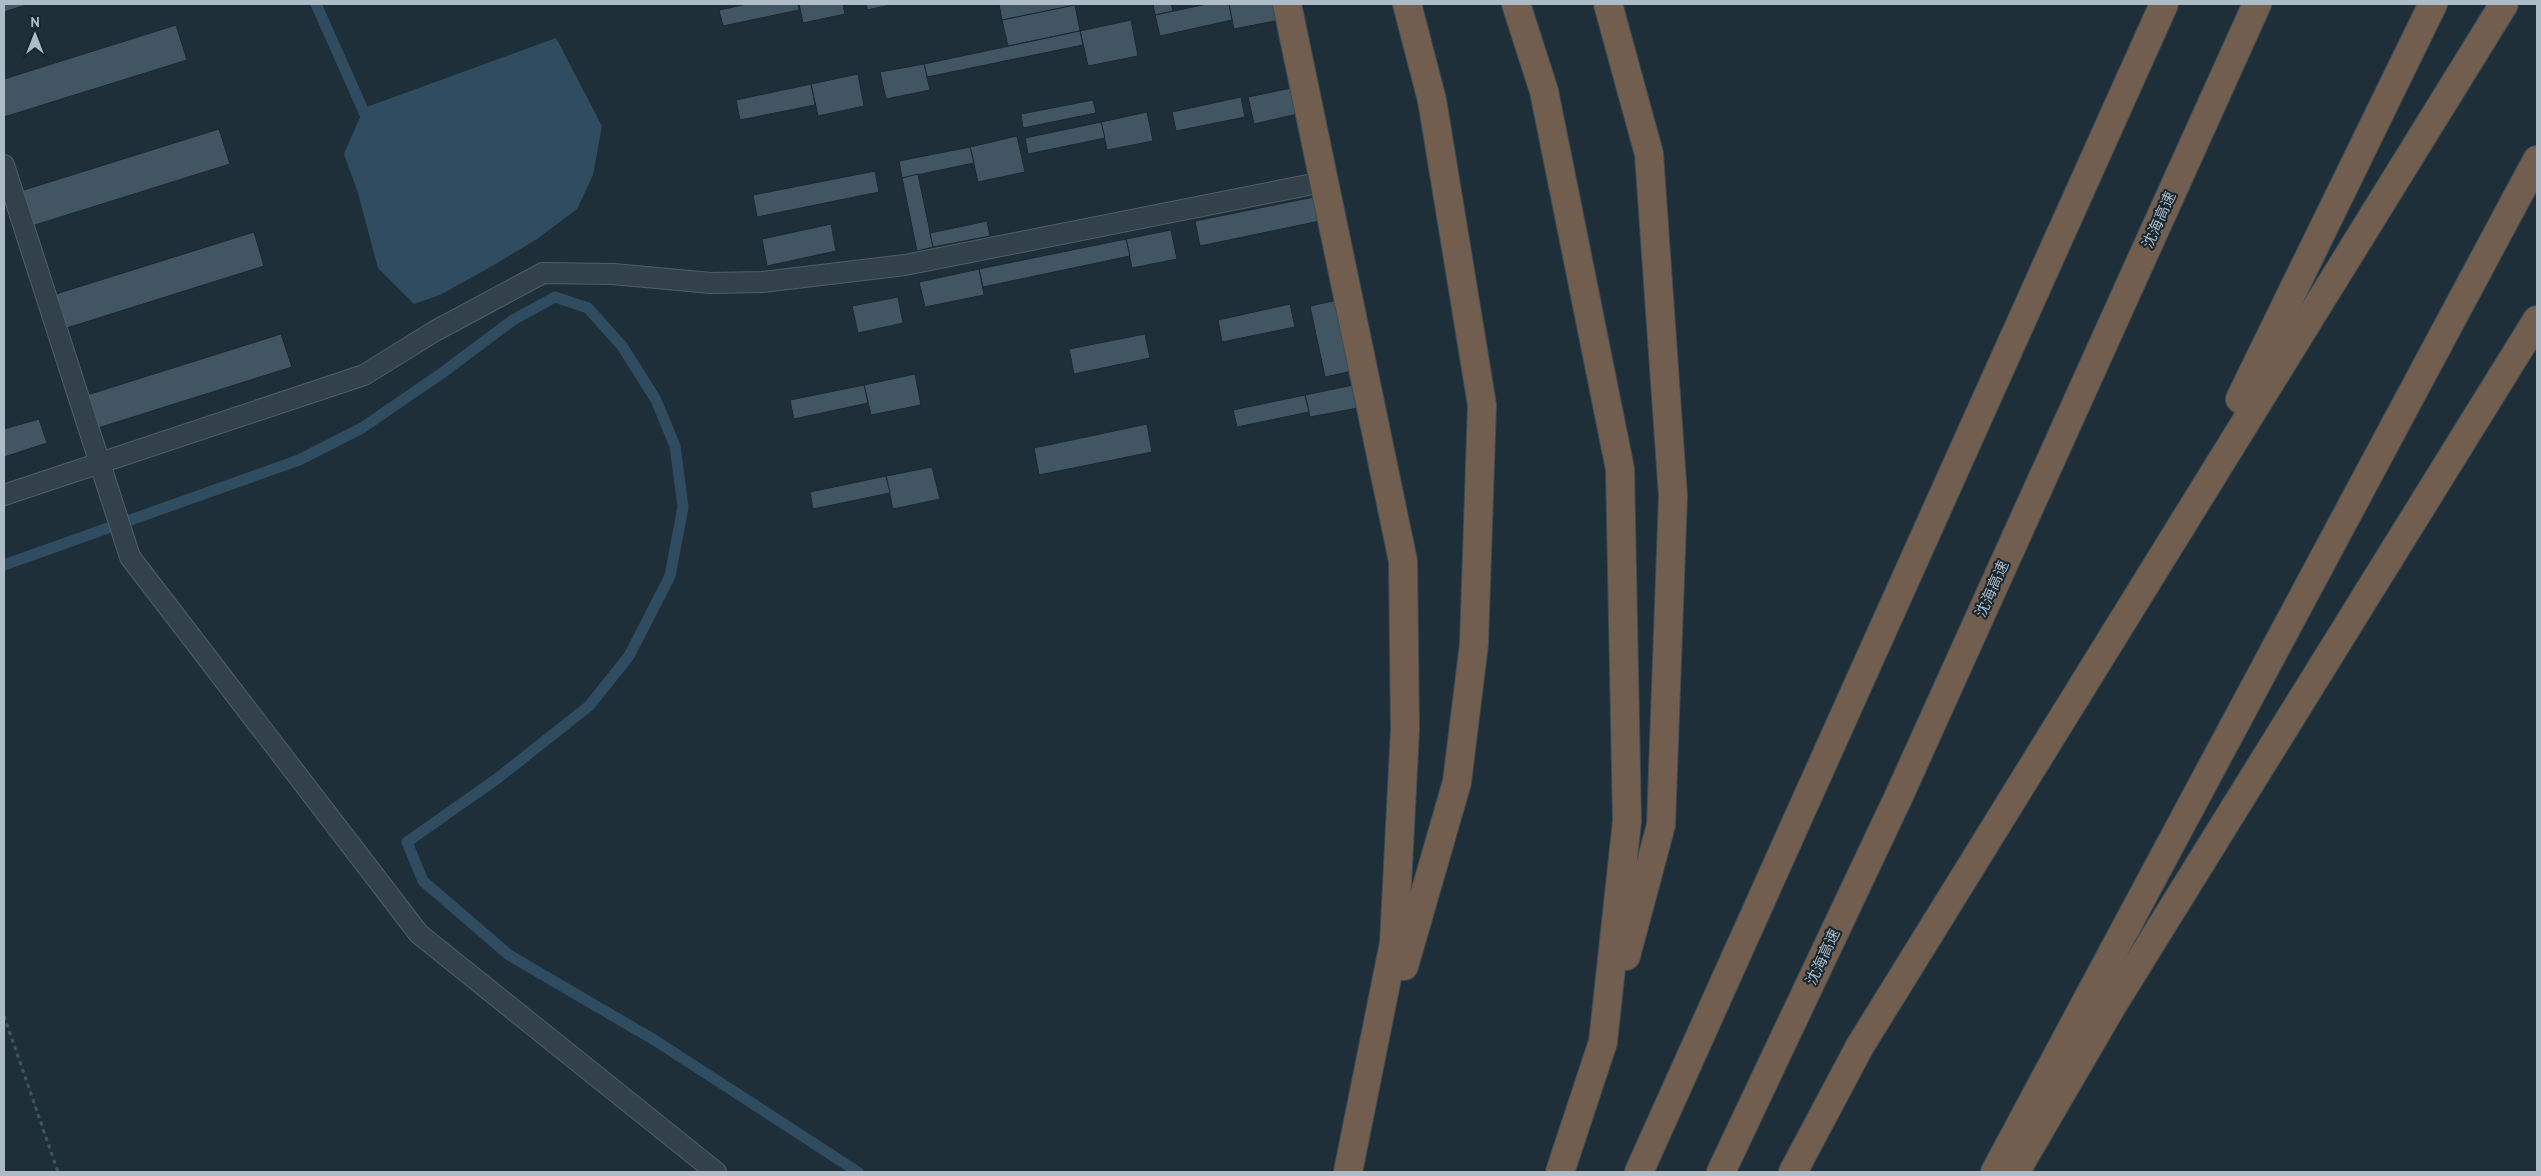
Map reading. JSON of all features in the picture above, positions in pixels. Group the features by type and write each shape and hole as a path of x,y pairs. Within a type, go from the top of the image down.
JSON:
{"highway":[{"path":"1287,4 1403,561 1405,730 1394,944 1348,1172"},
{"path":"1360,1117 1457,782 1474,644 1479,530 1482,405 1432,100 1407,4"},
{"path":"1516,4 1544,91 1620,469 1627,820 1604,1042"},
{"path":"1560,1172 1604,1042 1661,825 1673,496 1649,154 1608,4"},
{"path":"1639,1172 2164,4"},
{"name":"沈海高速","path":"1721,1172 1902,789 2257,4"},
{"path":"2174,535 2433,4"},
{"path":"1793,1172 1860,1046 2174,535 2504,4"},
{"path":"1995,1172 2537,160"},
{"path":"2016,1172 2112,1006 2537,320"}],"lane":[{"path":"4,165 130,557 418,934 716,1172"},
{"path":"4,495 364,376 435,331 543,273 613,274 711,283 762,282 905,264 1313,184"}],"path":[{"path":"4,1016 58,1172"}],"water":[{"path":"556,38 602,126 593,175 577,209 537,239 494,265 440,295 414,304 378,268 358,193 344,154 364,108"}],"building":[{"path":"4,4 29,4 4,12"},
{"path":"747,4 798,4 799,10 723,26 719,10"},
{"path":"799,4 843,4 845,14 803,23"},
{"path":"866,4 895,4 867,10"},
{"path":"999,4 1076,4 1077,5 1002,20"},
{"path":"1153,4 1171,4 1173,11 1155,15"},
{"path":"1207,4 1229,4 1232,20 1160,36 1155,15"},
{"path":"1229,4 1282,4 1285,19 1234,29"},
{"path":"1075,5 1080,31 1008,46 1002,20"},
{"path":"1131,20 1138,56 1088,66 1080,31"},
{"path":"176,25 187,60 4,117 4,79"},
{"path":"1080,31 1083,45 927,77 924,64"},
{"path":"924,64 930,90 886,99 880,72"},
{"path":"858,74 864,106 818,116 811,84"},
{"path":"811,84 815,105 740,120 736,100"},
{"path":"1301,86 1307,112 1254,124 1248,97"},
{"path":"1241,97 1245,117 1176,131 1172,112"},
{"path":"1093,100 1096,113 1023,128 1021,114"},
{"path":"1147,112 1153,141 1107,150 1101,122"},
{"path":"1101,122 1105,138 1028,154 1025,138"},
{"path":"219,129 230,164 19,230 8,195"},
{"path":"1017,136 1025,172 978,182 970,147"},
{"path":"970,147 974,163 902,178 899,161"},
{"path":"875,171 879,192 757,217 753,195"},
{"path":"918,174 933,247 917,251 902,178"},
{"path":"1314,197 1320,221 1200,246 1195,221"},
{"path":"987,221 990,236 933,247 930,233"},
{"path":"831,224 836,251 767,266 762,239"},
{"path":"1171,230 1177,259 1132,268 1126,239"},
{"path":"254,232 264,266 54,332 43,298"},
{"path":"1126,239 1130,256 983,287 979,269"},
{"path":"979,269 984,295 925,307 919,282"},
{"path":"898,297 903,323 858,333 852,306"},
{"path":"1342,299 1357,370 1325,377 1310,306"},
{"path":"1290,304 1295,327 1222,342 1218,320"},
{"path":"281,334 292,367 82,433 71,400"},
{"path":"1145,334 1150,358 1074,374 1069,349"},
{"path":"915,374 921,405 871,415 864,385"},
{"path":"1358,384 1363,407 1310,417 1305,395"},
{"path":"864,385 868,403 794,419 790,400"},
{"path":"1305,395 1309,412 1237,427 1233,410"},
{"path":"39,419 47,443 4,457 4,429"},
{"path":"1147,424 1152,452 1039,475 1034,448"},
{"path":"932,467 940,499 893,509 886,476"},
{"path":"886,476 890,493 813,509 810,492"}],"waterway":[{"path":"316,4 368,121"},
{"path":"4,565 299,460 362,428 442,373 513,320 555,297 588,308 622,346 656,400 675,446 683,507 670,576 629,656 589,706 498,778 407,842 423,881 509,955 656,1041 858,1172"}]}
